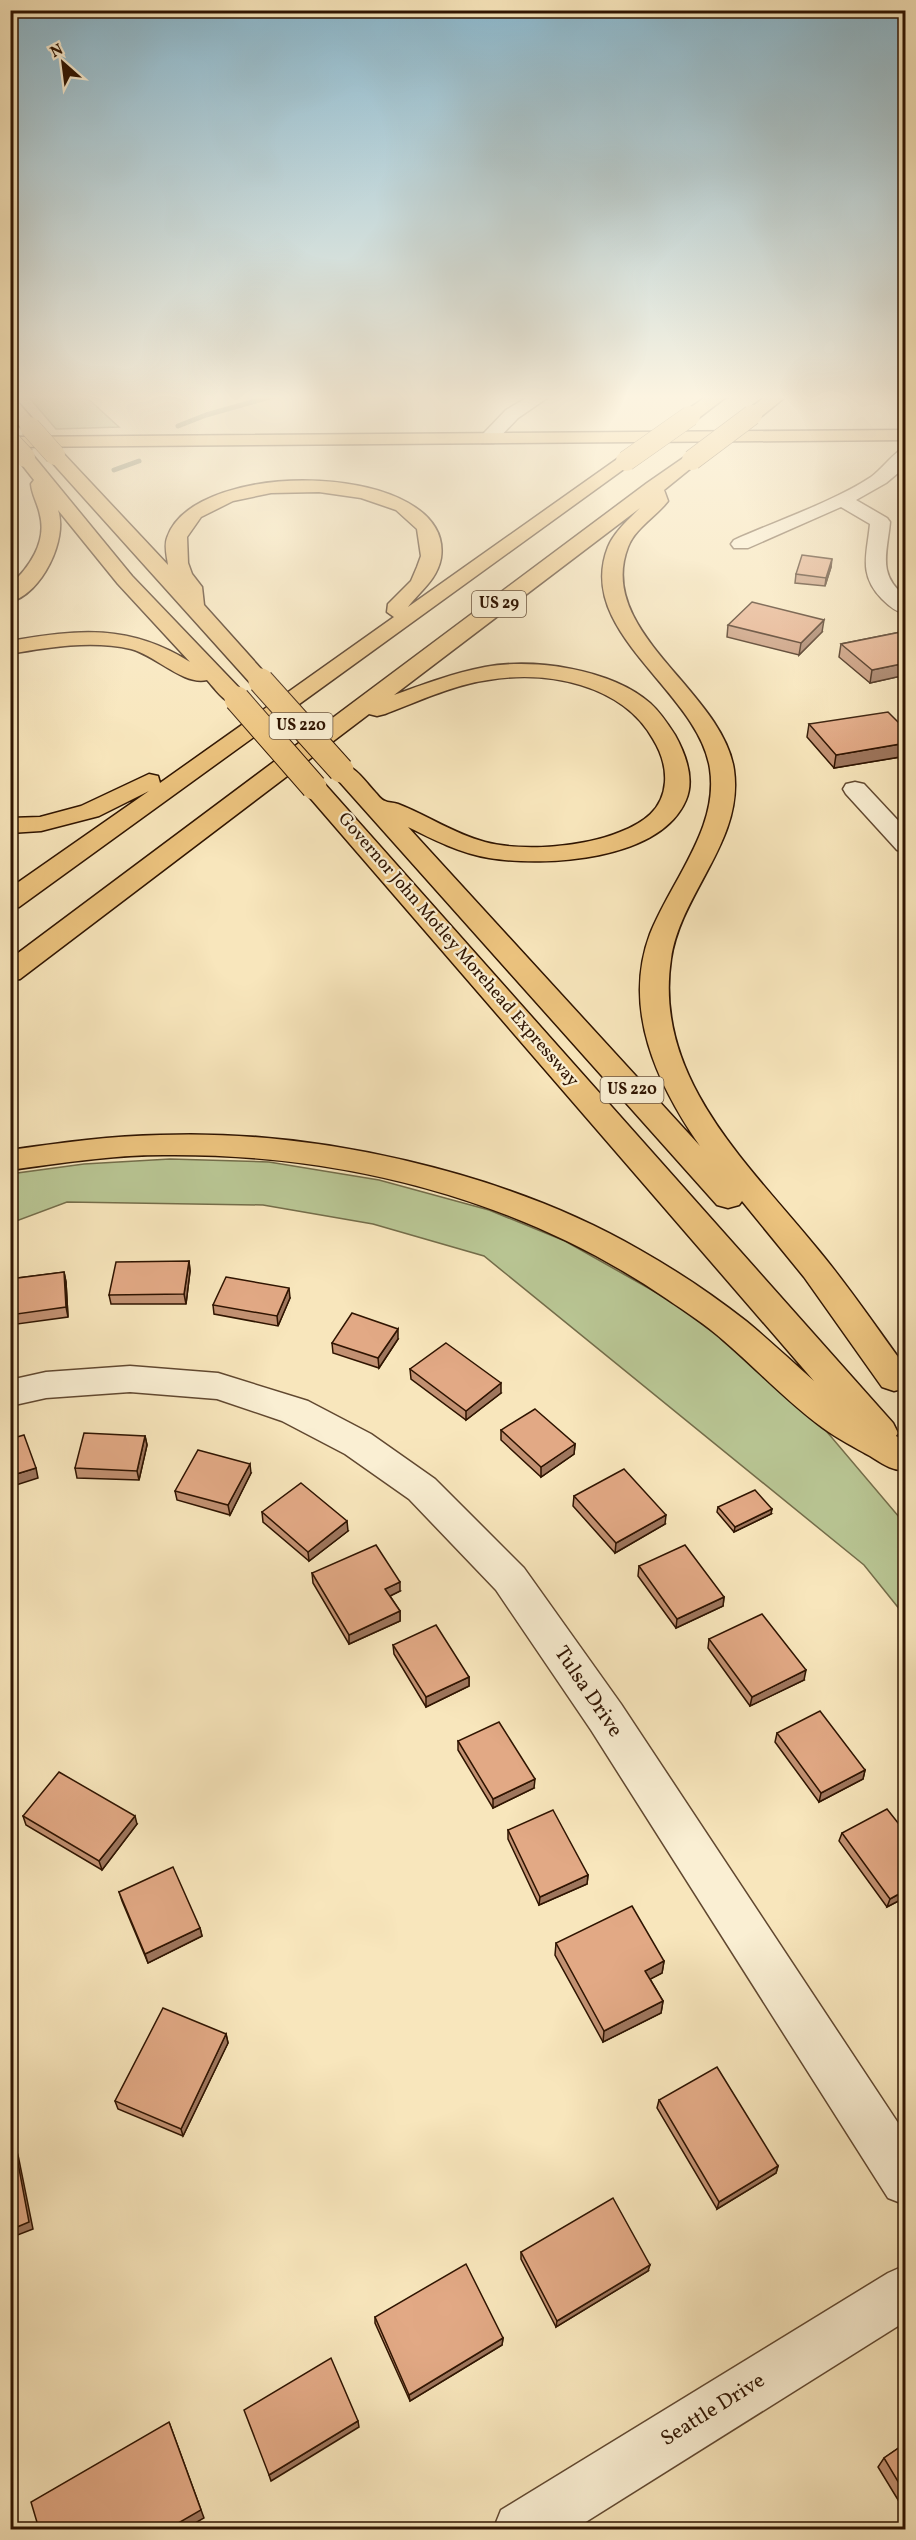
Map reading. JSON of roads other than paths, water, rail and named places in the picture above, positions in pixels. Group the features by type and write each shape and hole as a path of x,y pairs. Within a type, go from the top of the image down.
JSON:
{"main road":[{"path":"10,596 36,570 46,550 52,528 48,513"},
{"name":"Governor John Motley Morehead Expressway","path":"70,513 125,580 237,699 904,1459"},
{"name":"Governor John Motley Morehead Expressway","path":"108,513 900,1384"},
{"path":"194,606 192,586 182,575 177,555 177,538 181,527 198,513"},
{"path":"399,622 398,604 419,584 429,566 432,539 421,520 410,513"},
{"name":"US 29","path":"10,901 553,513"},
{"name":"US 29","path":"10,973 621,513"},
{"path":"646,513 632,527 619,546 611,571 612,591 622,617 636,640 705,723 720,760 724,793 719,820 670,921 657,955 653,982 655,1013 662,1046 676,1080 705,1135 733,1172 805,1255 900,1384"},
{"path":"10,648 58,639 88,638 143,645 162,652 188,671 219,680"},
{"path":"345,721 439,685 472,676 504,671 565,675 613,690 640,706 658,724 667,742 679,779 673,802 667,811 660,820 637,836 590,850 537,854 486,849 434,832 411,817 371,802"},
{"path":"10,826 41,824 90,811 151,780 197,767"},
{"path":"10,1160 77,1150 141,1145 263,1148 323,1155 376,1165 435,1179 496,1198 604,1244 651,1272 711,1313 835,1417 904,1459"}],"street":[{"path":"741,544 814,513"},
{"path":"864,513 880,522 879,540 873,561 874,572 887,592 906,608"},
{"path":"855,789 906,845"},
{"name":"Tulsa Drive","path":"10,1393 46,1384 130,1379 218,1386 295,1411 358,1444 422,1489 510,1579 606,1717 906,2180"},
{"name":"Seattle Drive","path":"521,2529 906,2291"}],"waterway":[{"path":"10,515 15,513"}]}
